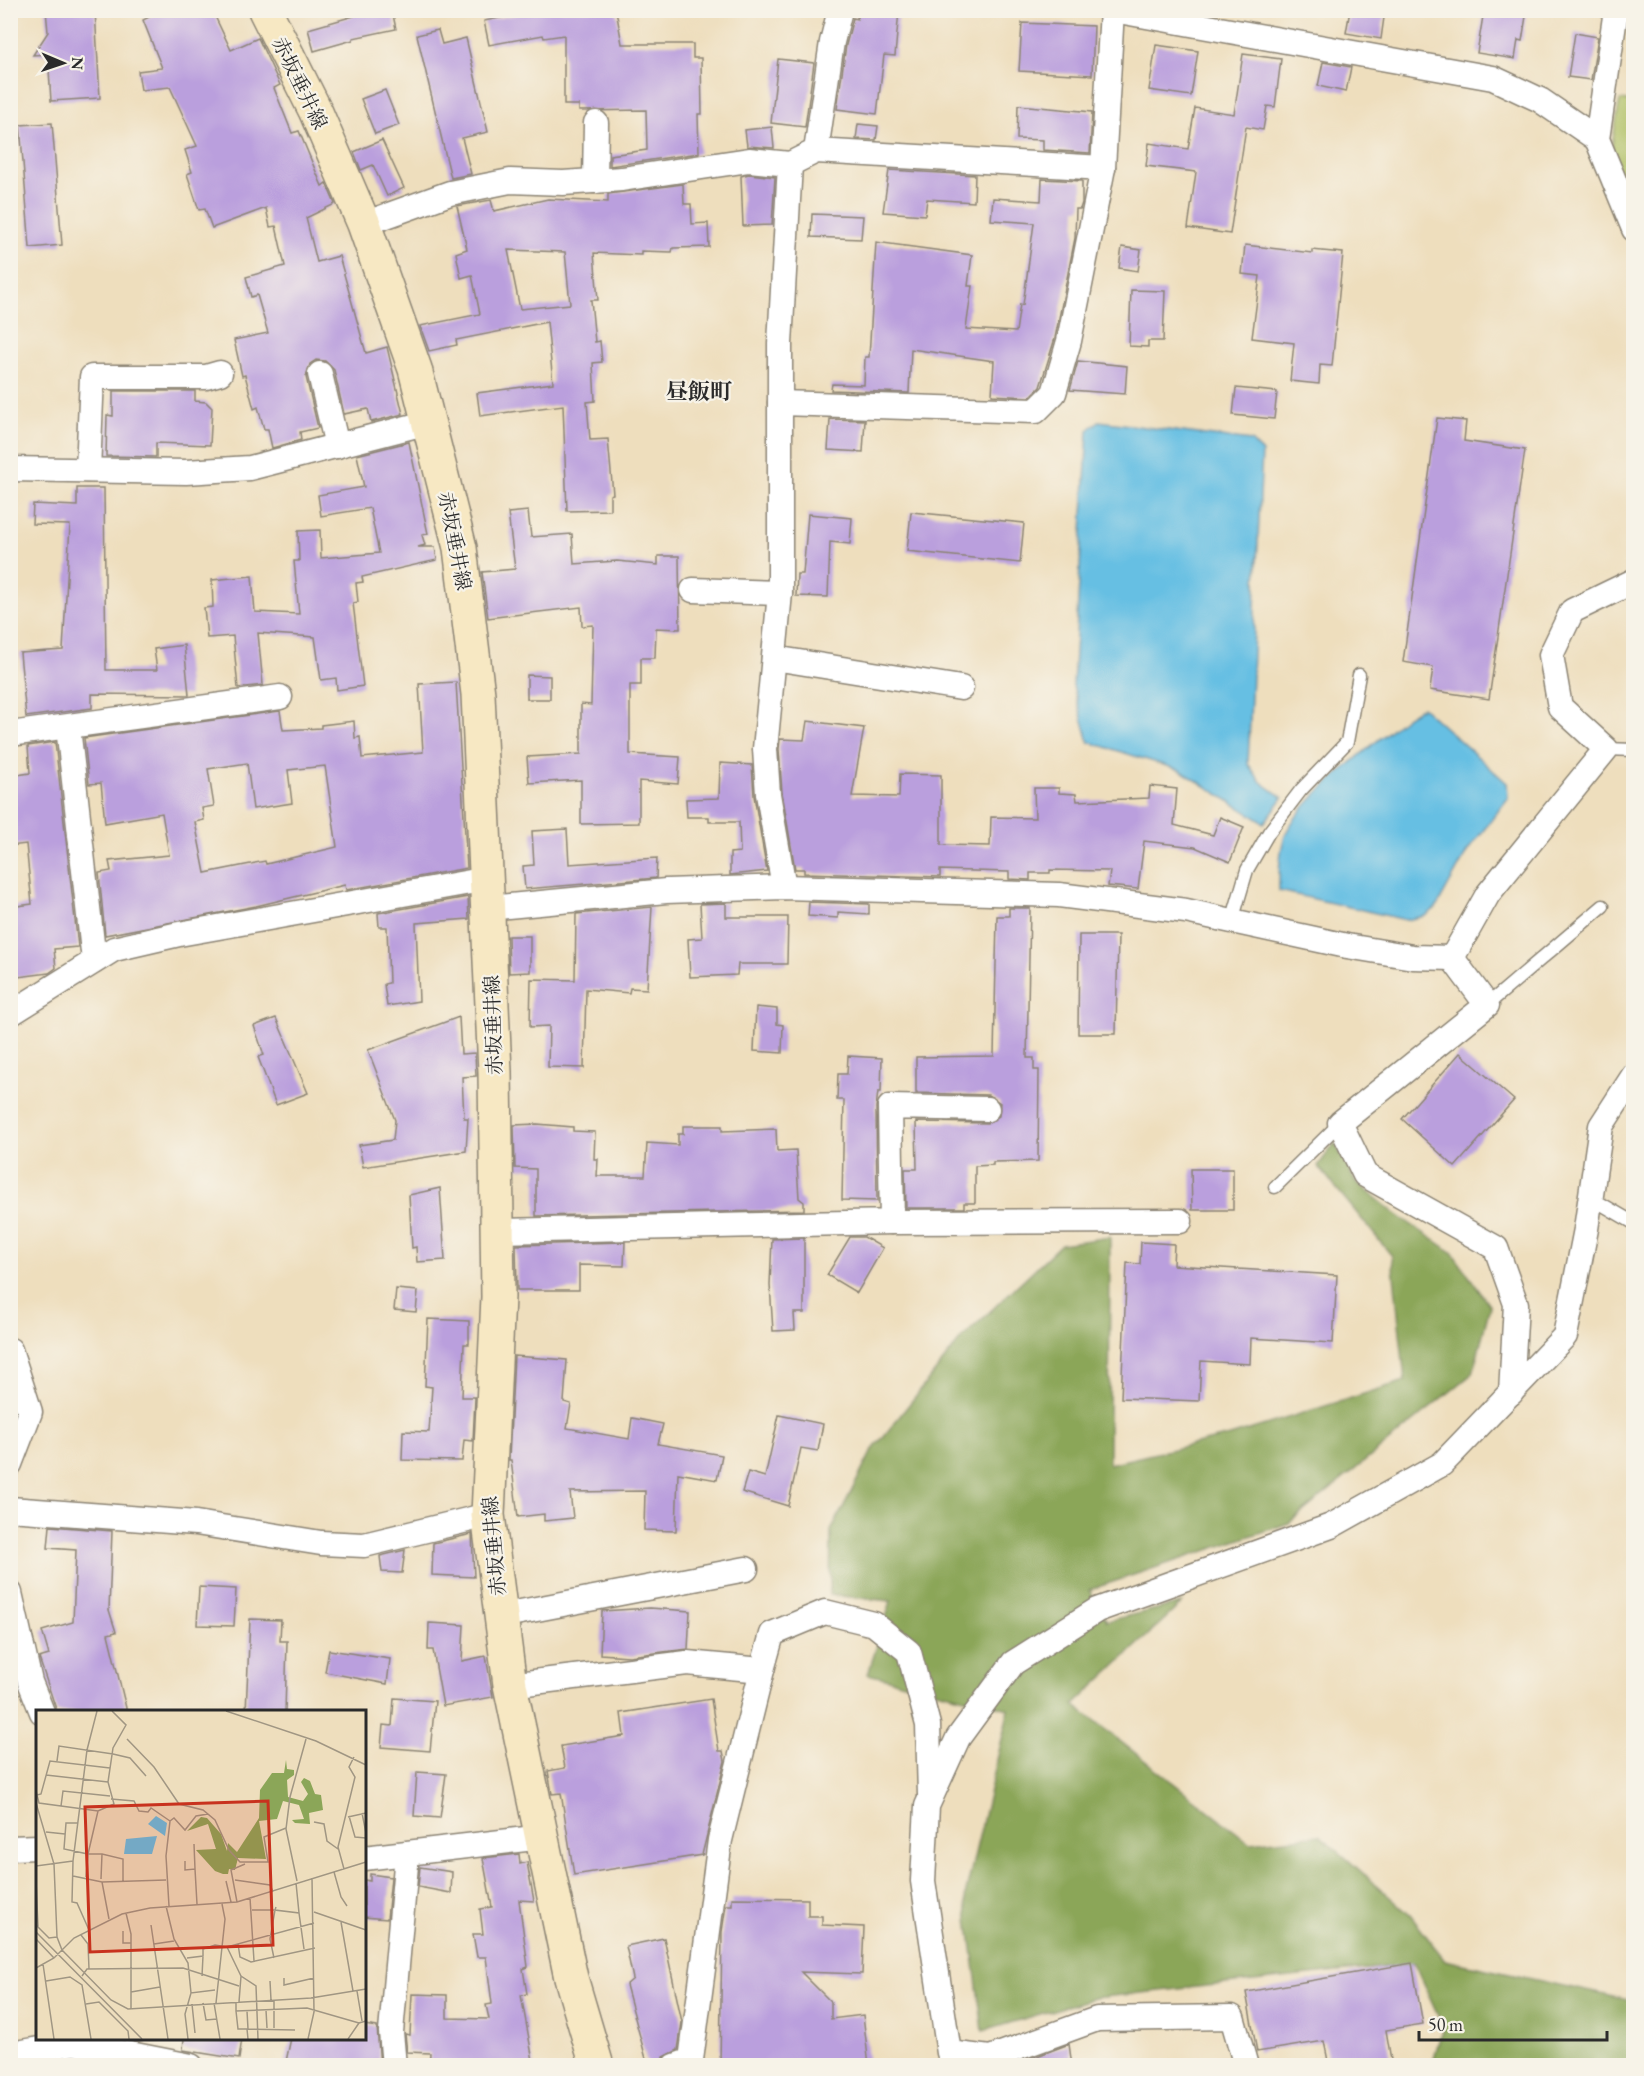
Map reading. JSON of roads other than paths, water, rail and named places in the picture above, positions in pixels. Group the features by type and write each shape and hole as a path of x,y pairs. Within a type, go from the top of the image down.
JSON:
{"main road":[{"name":"赤坂垂井線","path":"265,10 315,110 364,224 415,369 460,548 477,682 488,893 498,1297 488,1515 510,1685 571,1978 597,2066"}],"street":[{"path":"816,151 832,42 840,10"},
{"path":"1617,10 1597,139 1634,230"},
{"path":"780,403 1036,411 1054,393 1069,341 1102,168 1113,11 1493,78 1540,100 1597,139"},
{"path":"595,181 596,123"},
{"path":"364,224 450,193 500,183 595,181 749,160 790,164 816,151 1102,168"},
{"path":"784,888 768,794 765,749 780,593 780,344 790,164"},
{"path":"88,470 92,377 206,377 220,373"},
{"path":"321,374 338,446"},
{"path":"10,469 186,472 250,468 429,422"},
{"path":"1452,958 1488,894 1606,750 1560,707 1551,655 1572,611 1634,581"},
{"path":"693,590 780,593"},
{"path":"774,658 960,688"},
{"path":"10,734 280,697"},
{"path":"68,727 94,961"},
{"path":"10,1014 114,950 179,934 488,893 784,888 1059,895 1186,911 1391,953 1452,958 1487,1005 1340,1123 1365,1175 1496,1248 1516,1304 1511,1393"},
{"path":"1245,2066 1232,2017 1097,2019 990,2058 949,2053 923,1881 927,1806 958,1738 1013,1663 1097,1610 1331,1526 1442,1464 1511,1393 1565,1336 1591,1198 1601,1126 1634,1075"},
{"path":"892,1222 890,1107 987,1109"},
{"path":"497,1231 892,1222 1180,1221"},
{"path":"10,1350 30,1412 10,1464"},
{"path":"10,1509 196,1522 321,1543 364,1545 488,1515"},
{"path":"500,1616 746,1569"},
{"path":"10,1593 20,1683 40,1710"},
{"path":"675,2066 691,2060 720,1840 772,1634 825,1611 874,1624 909,1652 928,1725 930,1800"},
{"path":"510,1685 687,1664 762,1670"},
{"path":"366,1858 543,1837"},
{"path":"10,1848 36,1847"},
{"path":"394,2066 391,2032 407,1854"},
{"path":"10,2054 74,2043 140,2053 191,2066"}],"lane":[{"path":"1232,921 1247,870 1269,832 1301,790 1347,742 1359,675"},
{"path":"1606,750 1634,750"},
{"path":"1487,1005 1603,906"},
{"path":"1275,1187 1340,1123"},
{"path":"1591,1198 1634,1223"}],"water":[{"path":"1099,421 1251,441 1262,452 1248,764 1261,782 1283,798 1264,823 1180,770 1089,742 1073,686 1088,430"},
{"path":"1422,707 1507,783 1508,798 1467,852 1436,908 1425,916 1406,920 1279,891 1282,849 1292,822 1320,790 1406,717"}],"district":[{"name":"昼飯町","path":"699,391"}]}
